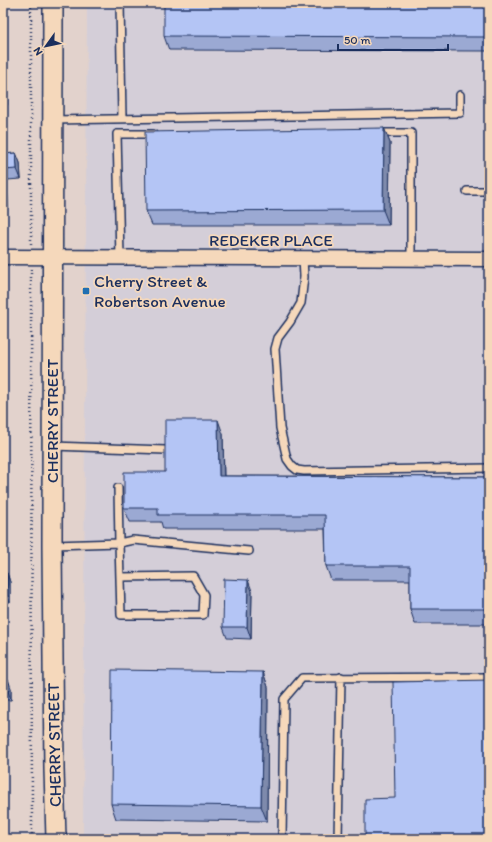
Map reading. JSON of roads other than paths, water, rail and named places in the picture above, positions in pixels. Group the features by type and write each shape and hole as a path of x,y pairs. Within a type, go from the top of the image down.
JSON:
{"street":[{"name":"CHERRY STREET","path":"53,3 52,545 56,839"},
{"name":"REDEKER PLACE","path":"3,257 489,259"}],"lane":[{"path":"120,3 122,119"},
{"path":"53,120 460,113 460,95"},
{"path":"372,133 412,133 411,258"},
{"path":"120,258 117,134 164,134"},
{"path":"467,191 489,191"},
{"path":"303,258 304,277 301,303 278,338 275,349 280,428 287,459 292,466 297,470 304,471 489,468"},
{"path":"52,446 165,450"},
{"path":"118,488 119,544 121,615 203,615 204,595 193,576 120,577"},
{"path":"52,545 119,544 133,540 249,551"},
{"path":"338,839 341,677"},
{"path":"282,839 284,699 302,678 489,677"}],"place":[{"name":"Cherry Street & Robertson Avenue","path":"86,291"}]}
